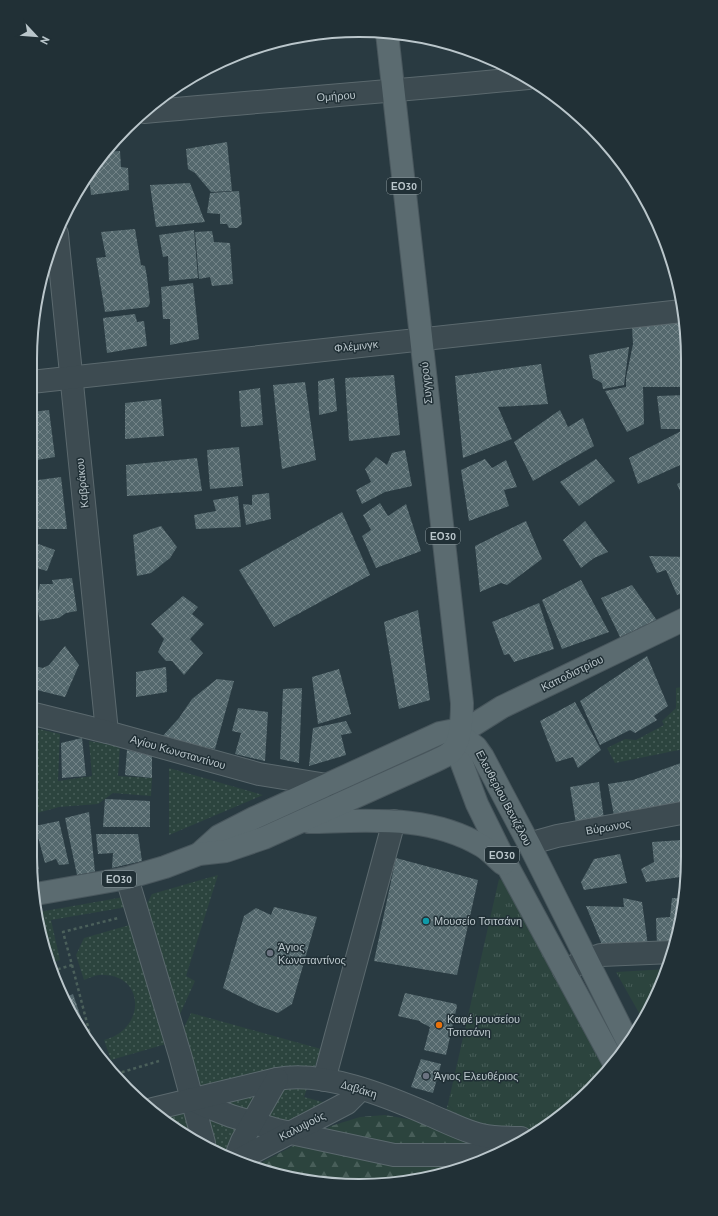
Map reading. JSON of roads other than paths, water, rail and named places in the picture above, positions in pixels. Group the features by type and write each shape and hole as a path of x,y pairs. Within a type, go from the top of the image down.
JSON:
{"main road":[{"name":"Συγγρού","path":"388,39 462,703 459,734"},
{"name":"Καποδιστρίου","path":"459,734 502,707 681,621"},
{"name":"ΕΟ30","path":"39,893 127,878 165,867 199,854 226,851 264,838 445,756 454,748 459,734 450,731 440,733 327,786 254,818 219,836 199,854"},
{"name":"Ελευθερίου Βενιζέλου","path":"459,734 476,747 483,756 530,846 625,1038"},
{"name":"Ελευθερίου Βενιζέλου","path":"459,734 459,750 463,767 477,804 508,867 610,1058"},
{"path":"299,822 394,821 425,824 449,831 483,847 508,867"}],"street":[{"name":"Ομήρου","path":"154,111 518,79"},
{"name":"Καβράκου","path":"58,245 107,732"},
{"name":"Φλέμινγκ","path":"37,381 677,312"},
{"name":"Αγίου Κωνσταντίνου","path":"37,715 107,732 259,774 327,786"},
{"name":"Βύρωνος","path":"530,846 539,841 557,836 681,813"},
{"path":"324,1080 394,821"},
{"path":"127,878 180,1054 191,1100 203,1138"},
{"path":"564,970 586,960 612,954 667,952"},
{"name":"Δαβάκη","path":"158,1108 277,1079 298,1077 324,1080 361,1089 414,1108 481,1135 517,1138"},
{"path":"239,1155 239,1146 277,1079"},
{"name":"Καλυψούς","path":"243,1157 347,1103 361,1089"},
{"path":"191,1100 252,1123 288,1133 394,1155 480,1155"}],"place":[{"name":"Μουσείο Τσιτσάνη","path":"426,921"},
{"name":"Άγιος Κωνσταντίνος","path":"270,953"},
{"name":"Καφέ μουσείου Τσιτσάνη","path":"439,1025"},
{"name":"Άγιος Ελευθέριος","path":"426,1076"}]}
